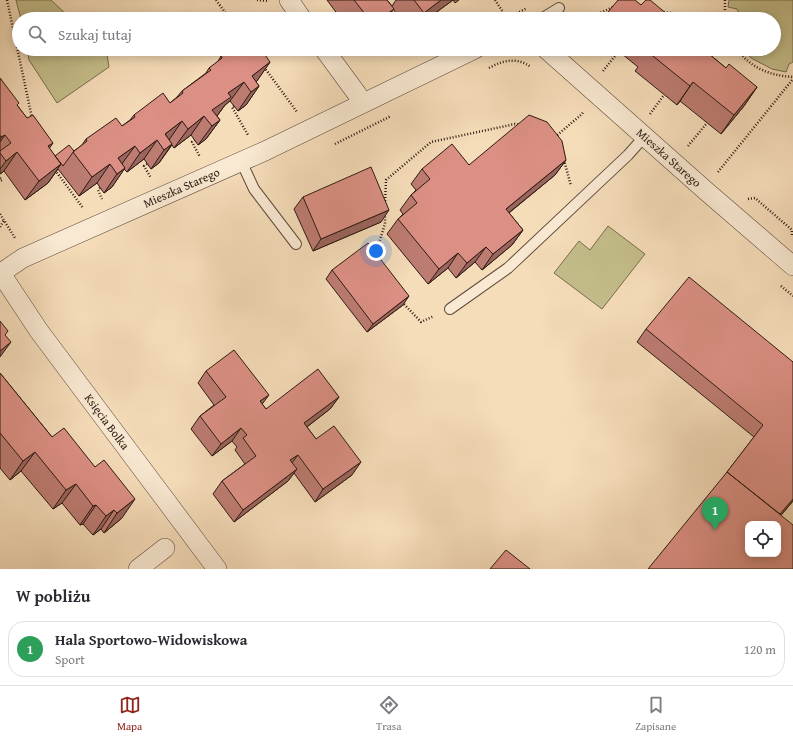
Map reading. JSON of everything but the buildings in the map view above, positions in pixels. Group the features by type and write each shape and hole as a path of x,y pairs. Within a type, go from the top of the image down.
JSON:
{"street":[{"path":"288,0 297,12"},
{"path":"329,56 362,103"},
{"name":"Mieszka Starego","path":"0,272 23,258 265,151 461,56"},
{"name":"Mieszka Starego","path":"555,56 645,128 793,266"},
{"name":"Księcia Bolka","path":"0,272 39,331 217,569"},
{"path":"138,569 166,548"}],"lane":[{"path":"552,12 559,8"},
{"path":"450,309 508,268 632,151 645,128"},
{"path":"241,161 254,189 296,244"}],"path":[{"path":"7,0 12,23"},
{"path":"216,0 225,12"},
{"path":"495,0 503,12"},
{"path":"725,0 725,12"},
{"path":"388,5 388,9 390,12"},
{"path":"602,12 613,7 619,8"},
{"path":"654,11 664,12"},
{"path":"19,56 34,125"},
{"path":"743,56 748,61 762,70 778,76 793,78"},
{"path":"602,71 614,57"},
{"path":"483,70 507,60 525,62 536,70"},
{"path":"260,62 298,113"},
{"path":"718,172 793,78"},
{"path":"645,128 664,95"},
{"path":"234,106 232,107 248,136"},
{"path":"553,139 585,110"},
{"path":"335,144 398,113"},
{"path":"688,146 708,123"},
{"path":"373,262 384,224 386,180 431,142 515,124 522,126"},
{"path":"550,133 557,135"},
{"path":"195,140 192,142 203,163"},
{"path":"564,158 576,204"},
{"path":"148,164 144,166 155,184"},
{"path":"52,166 87,213"},
{"path":"0,178 2,180 0,181"},
{"path":"100,188 98,190 103,200"},
{"path":"0,214 16,240"},
{"path":"0,226 4,220"},
{"path":"778,282 793,296"},
{"path":"401,301 421,322 450,309"}],"shaded area":[{"path":"16,0 51,0 64,12 19,12"},
{"path":"729,0 793,0 793,62 789,64 786,72 772,69 749,56 781,56 781,12 738,12 737,9 728,7"},
{"path":"28,56 107,56 109,67 57,103 29,60"},
{"path":"608,226 645,254 602,309 554,273 579,241 590,250"}],"place":[{"name":"Hala Sportowo-Widowiskowa","path":"715,530"}]}
